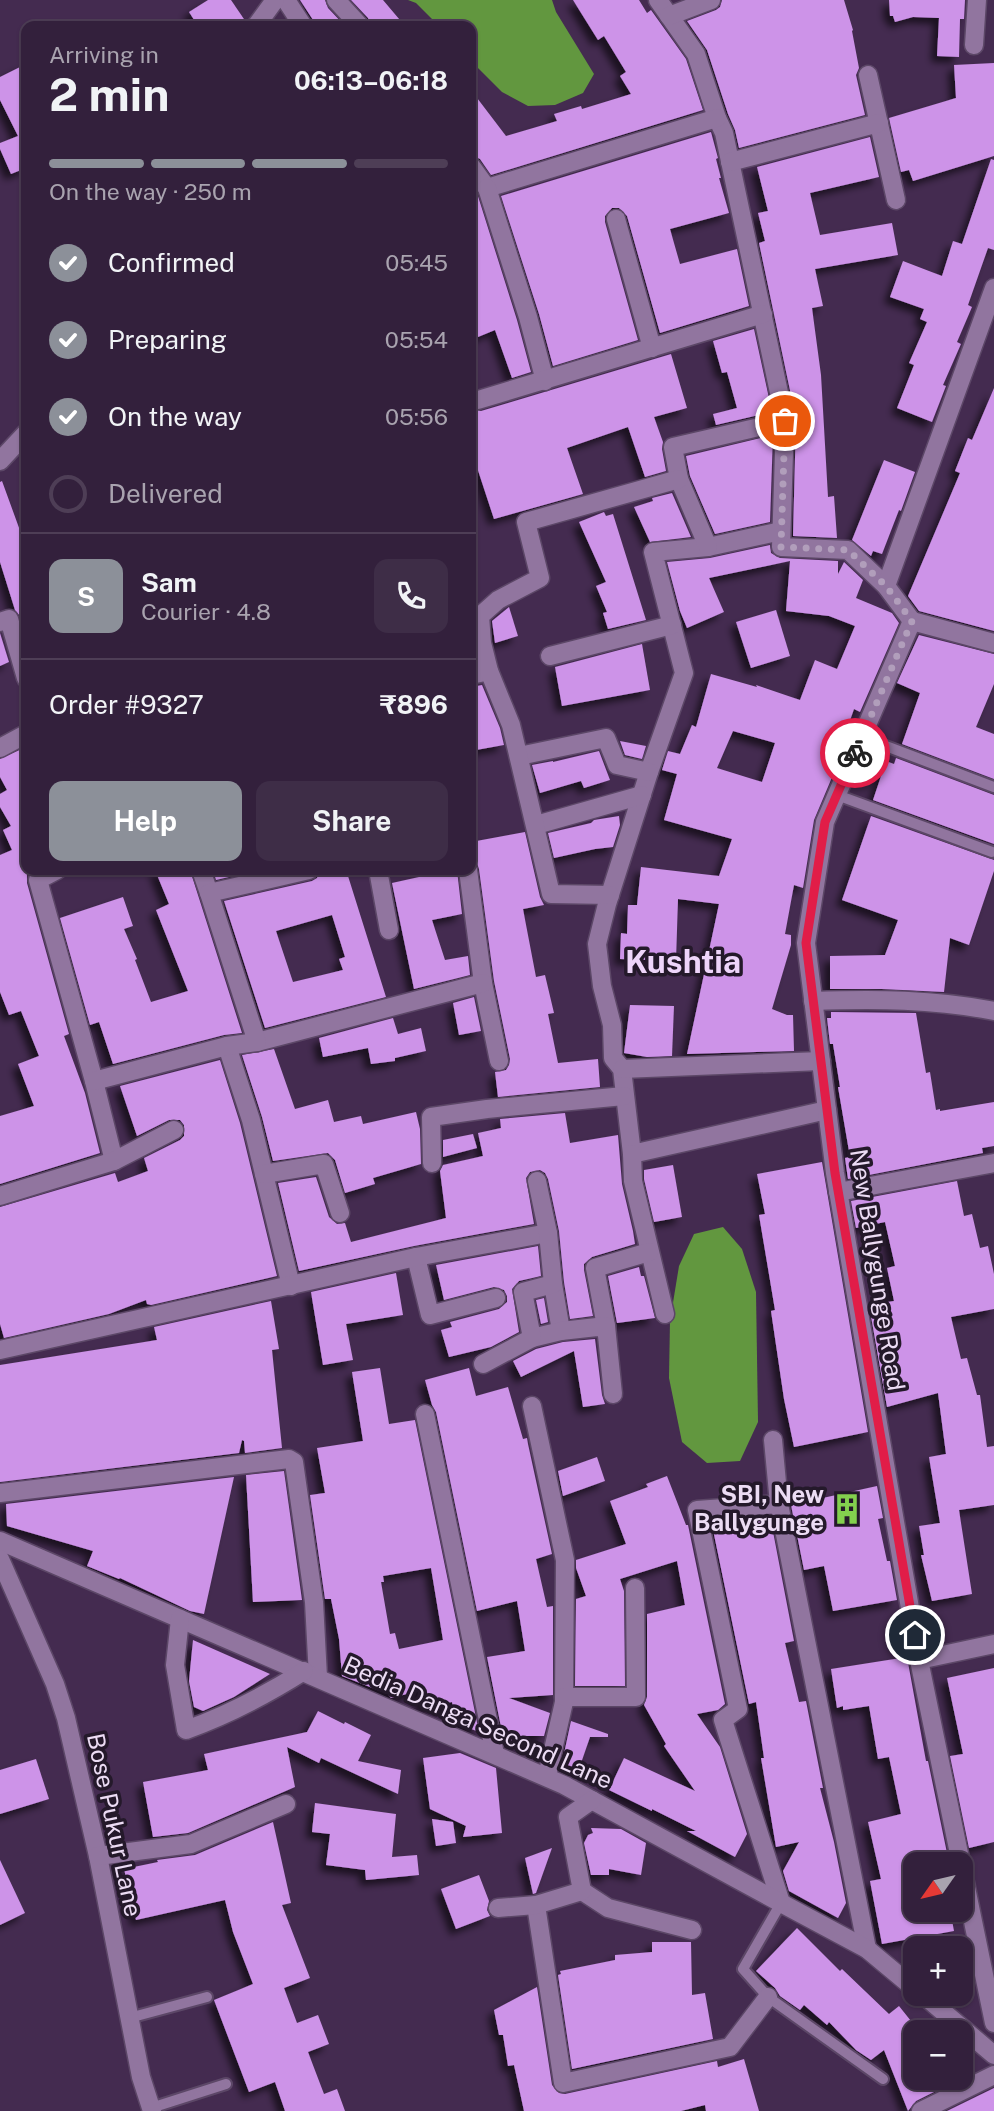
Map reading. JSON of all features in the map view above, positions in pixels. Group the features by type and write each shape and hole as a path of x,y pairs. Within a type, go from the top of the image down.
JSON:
{"street":[{"path":"260,21 275,0"},
{"path":"286,0 300,21"},
{"path":"336,0 355,21"},
{"path":"658,0 696,54 724,134 785,421 781,547 848,550 886,586 912,621 994,643"},
{"path":"669,16 711,0"},
{"path":"974,45 977,0"},
{"path":"869,75 896,200"},
{"path":"487,188 717,118"},
{"path":"730,162 879,123"},
{"path":"476,173 487,188 528,317 545,381"},
{"path":"616,219 652,348"},
{"path":"886,586 994,288"},
{"path":"478,400 763,314"},
{"path":"708,547 678,479 673,447 785,421"},
{"path":"0,461 21,438"},
{"path":"610,895 551,894 512,725 489,671 476,611 540,578 526,522 678,479"},
{"path":"666,1314 633,1181 622,1069 613,1058 612,1026 602,986 597,944 649,772 684,673 653,552 708,547 781,531"},
{"path":"0,622 9,619 21,661"},
{"name":"New Ballygunge Road","path":"912,621 825,822 806,943 838,1192 919,1660 989,1977 994,2023"},
{"path":"550,656 672,625"},
{"path":"476,674 489,671"},
{"path":"0,748 21,737"},
{"path":"519,757 606,738 617,765 649,772"},
{"path":"536,825 642,795"},
{"path":"48,875 38,880 114,1161"},
{"path":"203,875 257,1042"},
{"path":"209,893 287,875"},
{"path":"379,875 389,930"},
{"path":"469,875 482,983 499,1061"},
{"path":"94,1081 227,1046 257,1042 482,983"},
{"path":"813,1001 884,999 958,1004 994,1011"},
{"path":"227,1046 251,1120 291,1286"},
{"path":"622,1069 821,1061"},
{"path":"432,1163 431,1118 486,1109 624,1096"},
{"path":"632,1154 827,1110"},
{"path":"0,1196 114,1161 174,1130"},
{"path":"838,1192 994,1163"},
{"path":"264,1174 324,1164 340,1213"},
{"path":"537,1181 548,1233 561,1331"},
{"path":"0,1350 416,1257 548,1233"},
{"path":"613,1394 606,1326 595,1268 649,1252"},
{"path":"416,1257 430,1315 496,1298"},
{"path":"532,1338 523,1292 553,1284"},
{"path":"483,1364 532,1338 561,1331 606,1326"},
{"path":"531,1406 565,1560 564,1697 547,1776"},
{"path":"425,1414 495,1754"},
{"path":"773,1440 779,1504 867,1948"},
{"path":"0,1493 292,1460 314,1602 311,1674 275,1689 225,1716 186,1730 175,1665 180,1619"},
{"path":"779,1504 697,1510 738,1709 723,1720 781,1903"},
{"name":"Bedia Danga Second Lane","path":"0,1541 547,1776 867,1948 903,1979"},
{"name":"Bose Pukur Lane","path":"0,1559 55,1684 66,1718 98,1856 141,2077 152,2110"},
{"path":"564,1697 636,1697 635,1588"},
{"path":"919,1660 994,1644"},
{"path":"592,1800 568,1817 582,1891 608,1908 692,1930"},
{"path":"98,1856 191,1844 286,1804"},
{"path":"498,1909 536,1905 582,1891"},
{"path":"536,1905 563,2083 730,2047 768,1997"},
{"path":"937,2006 994,2054"},
{"path":"921,2111 994,2074"}],"lane":[{"path":"862,737 994,787"},
{"path":"837,795 992,852"},
{"path":"781,1903 743,1969 768,1997 883,2079"},
{"path":"129,2018 207,1997"},
{"path":"152,2110 226,2084"}],"shaded area":[{"path":"408,0 552,0 556,12 594,74 583,93 555,105 528,106 502,92 476,66 476,21 434,21 416,3"},
{"path":"723,1227 742,1249 756,1292 758,1422 740,1461 707,1463 682,1442 669,1378 670,1321 679,1266 694,1234"}],"building":[{"path":"208,0 231,0 245,21 195,21 189,12"},
{"path":"300,0 325,0 328,8 340,21 314,21"},
{"path":"351,0 383,0 401,21 369,21"},
{"path":"573,0 639,0 647,13 651,10 686,59 703,110 491,175 476,157 476,97 506,136 557,121 554,114 581,106 582,109 631,94 620,76 626,72 604,36 598,40"},
{"path":"722,0 844,0 853,30 859,68 856,75 865,115 739,148 707,50 687,21 716,10"},
{"path":"889,0 965,0 964,19 960,19 959,57 937,56 939,18 913,17 895,22 893,16 890,16"},
{"path":"994,63 994,156 913,181 909,170 901,172 889,118 956,98 954,65"},
{"path":"21,66 21,170 11,174 0,143 18,136 0,100 0,77"},
{"path":"711,132 718,158 719,178 729,213 670,229 680,264 737,249 749,306 660,333 627,216 619,208 612,208 605,216 605,222 638,340 553,366 501,196"},
{"path":"870,137 879,177 810,193 820,235 892,223 898,255 815,269 823,306 812,308 821,375 828,497 834,496 837,538 793,536 796,419 759,243 765,241 758,213 768,211 757,167"},
{"path":"991,159 994,160 994,250 988,248 968,305 972,307 957,342 961,344 943,385 946,386 932,422 897,408 914,365 909,363 927,322 920,319 924,309 890,297 903,261 942,276 953,241 962,244"},
{"path":"476,192 531,372 512,378 495,330 478,337"},
{"path":"754,329 772,412 716,425 713,414 737,408 727,372 722,373 713,341"},
{"path":"671,354 687,408 654,417 663,442 666,471 645,477 628,427 567,448 583,494 494,519 476,464 476,410 481,411"},
{"path":"994,388 994,631 919,611 908,596 960,473 955,471 968,438 972,440"},
{"path":"773,435 770,522 715,534 690,476 686,456"},
{"path":"884,460 915,472 882,554 873,551 871,556 852,540"},
{"path":"2,481 21,533 21,620 15,610 0,562"},
{"path":"672,493 691,537 650,542 634,507 653,501 652,498"},
{"path":"604,512 606,516 613,514 646,620 608,629 603,613 607,612 596,586 606,582 579,522"},
{"path":"770,545 771,553 780,558 838,561 838,574 844,562 863,580 856,598 892,613 899,623 860,712 854,709 838,755 841,756 814,820 803,888 794,885 785,934 791,935 791,945 772,1009 793,1015 794,1051 687,1054 719,904 678,899 676,961 620,959 621,933 627,934 628,905 637,905 641,867 719,876 732,839 664,820 677,774 662,770 668,751 680,754 692,725 696,727 711,674 800,700 815,660 837,669 855,626 829,616 786,611 790,561 709,578 724,612 687,628 667,562 710,558","holes":["733,731 775,743 762,782 717,768"]},
{"path":"509,607 518,636 495,643 492,621"},
{"path":"776,610 790,656 751,668 736,622"},
{"path":"0,633 9,662 0,666"},
{"path":"919,635 994,654 994,684 976,727 994,734 994,779 902,744 920,693 897,683"},
{"path":"642,644 650,690 562,706 555,667"},
{"path":"482,685 504,745 476,750 476,686"},
{"path":"620,741 646,746 642,759 625,755"},
{"path":"21,749 21,875 27,875 69,1034 64,1036 85,1093 100,1153 0,1184 0,1116 34,1106 18,1064 39,1056 21,1011 9,1015 0,992 0,855 12,850 3,830 11,826 0,807 0,794 7,790 0,777 0,759"},
{"path":"599,751 610,780 584,788 581,781 540,793 532,765"},
{"path":"896,758 994,795 994,844 873,800 886,761 894,764"},
{"path":"619,816 620,825 613,847 554,858 548,833"},
{"path":"871,816 994,860 994,871 969,945 950,938 944,992 830,989 830,956 885,955 898,920 842,900"},
{"path":"525,832 544,905 523,909 536,977 545,975 554,1013 548,1014 558,1063 598,1059 600,1087 498,1097 495,1072 506,1070 510,1059 494,981 476,862 476,841"},
{"path":"157,875 192,875 242,1033 224,1035 113,1064 99,1022 90,1025 60,918 123,897 133,926 124,929 151,1002 188,991 156,910 169,904"},
{"path":"214,875 238,875 216,880"},
{"path":"318,875 348,876 386,997 265,1028 224,901 312,881","holes":["332,915 345,957 339,959 343,970 293,982 276,931"]},
{"path":"428,875 458,875 462,914 432,920 445,960 468,956 470,975 414,989 392,883"},
{"path":"474,997 481,1031 459,1035 453,1003"},
{"path":"630,1005 674,1006 672,1056 647,1057 624,1053"},
{"path":"831,1012 916,1013 926,1073 930,1072 936,1110 994,1102 994,1146 982,1148 983,1153 848,1179 845,1158 850,1157 827,1018 831,1018"},
{"path":"393,1018 398,1034 421,1028 426,1051 395,1058 395,1061 371,1064 368,1048 323,1057 319,1038"},
{"path":"274,1049 295,1109 328,1100 334,1122 361,1116 363,1124 416,1112 420,1129 421,1164 373,1178 375,1184 345,1193 335,1160 328,1153 273,1161 242,1055"},
{"path":"220,1060 240,1123 277,1276 151,1305 147,1304 146,1300 109,1314 4,1338 0,1324 0,1207 115,1173 118,1182 148,1171 144,1158 180,1140 184,1136 184,1125 180,1120 169,1120 137,1136 120,1086"},
{"path":"565,1113 570,1143 618,1135 622,1184 635,1244 592,1257 584,1264 593,1316 570,1319 559,1231 548,1179 540,1170 530,1172 526,1178 534,1224 299,1271 278,1183 316,1177 329,1217 337,1224 345,1223 351,1242 446,1218 440,1171 443,1165 483,1156 478,1133 501,1128 500,1119"},
{"path":"473,1134 477,1148 443,1157 443,1140"},
{"path":"822,1162 868,1432 794,1447 771,1311 775,1310 759,1215 765,1214 757,1174"},
{"path":"673,1165 682,1217 654,1222 644,1170"},
{"path":"957,1181 964,1216 972,1214 980,1248 988,1246 994,1274 994,1309 951,1317 961,1359 967,1358 977,1395 980,1395 987,1447 994,1446 994,1505 959,1510 972,1594 932,1601 921,1555 924,1555 919,1526 940,1523 929,1457 946,1454 938,1393 887,1407 869,1305 894,1301 887,1268 895,1266 885,1222 856,1228 851,1201"},
{"path":"538,1246 541,1276 519,1281 512,1289 519,1332 491,1347 449,1357 441,1330 452,1327 450,1322 499,1309 507,1302 507,1296 504,1290 494,1287 444,1300 436,1265"},
{"path":"639,1267 655,1318 617,1323 608,1276"},
{"path":"396,1273 403,1315 346,1324 353,1360 323,1365 311,1292"},
{"path":"544,1298 548,1322 541,1324 536,1300"},
{"path":"271,1301 279,1349 272,1350 282,1448 245,1453 242,1440 239,1453 0,1482 0,1365 157,1340 154,1327"},
{"path":"595,1339 605,1404 583,1407 574,1351 521,1377 513,1361 536,1349 563,1342"},
{"path":"380,1368 389,1424 415,1420 479,1732 456,1723 452,1702 422,1708 419,1691 391,1698 388,1694 342,1676 339,1639 331,1599 325,1599 310,1495 325,1493 317,1448 363,1441 352,1372","holes":["431,1568 443,1640 399,1649 395,1633 390,1634 381,1582 384,1582 383,1576"]},
{"path":"469,1368 476,1396 508,1387 523,1439 527,1438 552,1554 536,1559 547,1607 553,1606 553,1695 509,1698 550,1713 544,1736 520,1736 520,1746 504,1742 487,1657 525,1651 517,1601 477,1611 436,1412 425,1380"},
{"path":"597,1457 605,1481 563,1496 558,1471"},
{"path":"284,1471 302,1600 253,1602 246,1475"},
{"path":"667,1476 688,1525 725,1704 718,1710 697,1714 720,1747 747,1834 735,1857 687,1831 696,1831 609,1790 624,1758 695,1791 664,1746 666,1744 644,1705 647,1697 647,1614 685,1605 677,1561 620,1579 624,1591 625,1686 575,1686 576,1599 586,1596 576,1568 576,1560 626,1544 610,1501 648,1487 646,1484"},
{"path":"234,1477 204,1614 190,1611 120,1578 87,1566 93,1551 7,1526 6,1504"},
{"path":"877,1486 883,1518 878,1519 897,1600 833,1611 824,1566 804,1570 791,1505"},
{"path":"770,1516 794,1641 785,1643 799,1702 806,1701 823,1788 820,1788 846,1903 838,1918 789,1891 783,1871 799,1842 776,1847 761,1758 764,1758 756,1702 749,1704 711,1520"},
{"path":"193,1640 270,1674 234,1697 203,1711 194,1707 189,1681"},
{"path":"907,1657 926,1761 947,1852 903,1852 903,1922 952,1922 954,1931 926,1936 903,1936 903,1940 882,1944 870,1881 881,1879 868,1822 901,1814 889,1757 878,1759 869,1706 843,1710 843,1706 837,1708 831,1669"},
{"path":"994,1668 994,1842 969,1848 950,1756 963,1754 947,1678"},
{"path":"318,1711 371,1735 358,1761 401,1770 398,1794 321,1758 319,1763 287,1747 295,1787 188,1833 153,1837 143,1782 208,1770 204,1754 307,1732"},
{"path":"571,1721 608,1734 608,1737 590,1737 579,1769 562,1763"},
{"path":"460,1753 496,1768 502,1833 463,1837 466,1826 430,1809 423,1758"},
{"path":"36,1759 49,1799 0,1814 0,1770"},
{"path":"315,1803 396,1814 392,1857 417,1855 419,1875 366,1880 365,1870 326,1865 330,1834 312,1832"},
{"path":"432,1819 453,1822 456,1843 436,1846"},
{"path":"273,1822 291,1903 282,1905 310,1978 284,1988 297,2023 318,2015 329,2044 308,2052 324,2094 337,2089 345,2111 285,2111 275,2082 249,2092 214,2000 253,1984 233,1932 225,1900 136,1920 124,1869 158,1862 157,1860 195,1855"},
{"path":"591,1828 621,1829 646,1843 641,1875 609,1869 609,1875 591,1875 584,1843 588,1835 593,1833"},
{"path":"552,1848 536,1893 533,1894 525,1858"},
{"path":"0,1860 25,1913 0,1925"},
{"path":"479,1875 489,1901 487,1910 490,1916 456,1929 441,1889"},
{"path":"797,1928 889,2014 899,2006 910,2020 903,2020 903,2090 938,2090 916,2101 908,2111 884,2050 871,2060 856,2050 829,2022 827,2025 804,2005 800,2010 780,1996 756,1971"},
{"path":"652,1942 691,1942 692,1995 705,1993 713,2039 572,2069 558,1975 561,1974 560,1971 615,1960 615,1955 652,1952"},
{"path":"537,1987 552,2085 559,2093 565,2094 717,2061 718,2067 744,2059 759,2111 706,2111 705,2105 681,2111 524,2111 514,2065 508,2066 503,2035 499,2035 494,2010"},
{"path":"994,2088 994,2111 947,2111"}],"way so far":[{"path":"785,421 781,547 848,550 886,586 912,621 855,753"}],"place":[{"name":"SBI, New Ballygunge","path":"847,1509"}],"district":[{"name":"Kushtia","path":"683,962"}],"route":[{"path":"855,753 825,822 806,943 835,1173 915,1635"}]}
